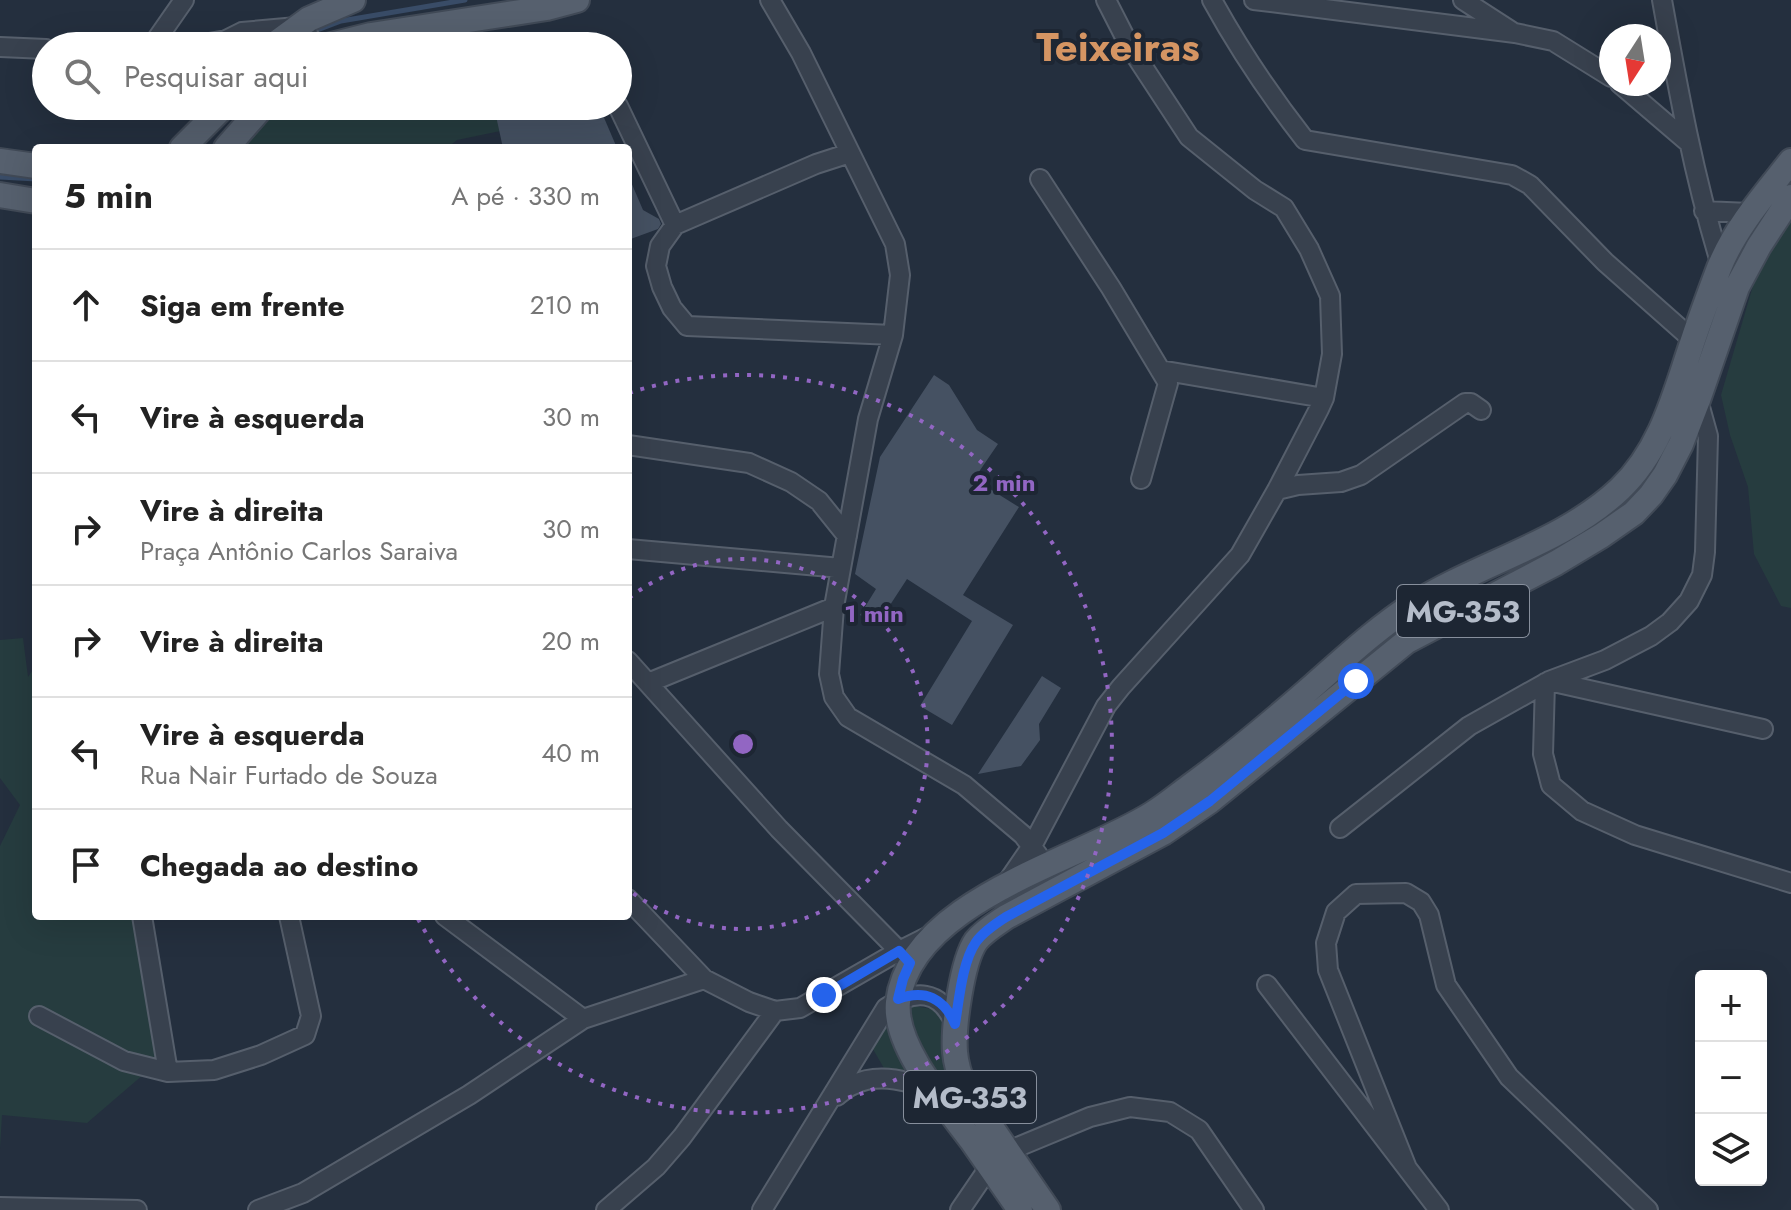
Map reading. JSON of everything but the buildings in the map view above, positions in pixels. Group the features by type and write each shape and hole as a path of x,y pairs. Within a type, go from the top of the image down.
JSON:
{"main road":[{"path":"306,32 309,19 353,0"},
{"path":"391,32 547,8 577,0"},
{"path":"186,144 210,120"},
{"path":"230,144 251,120"},
{"path":"0,161 32,165"},
{"name":"MG-353","path":"1048,1210 936,1092 914,1060 897,1013 904,957 958,914 1003,888 1038,856 1093,846 1152,814 1275,720 1384,623 1420,601 1565,528 1617,492 1638,471 1655,444 1721,265 1749,213 1791,161"},
{"path":"0,195 32,200"},
{"name":"MG-353","path":"1016,1203 999,1158 957,1069 957,1015 967,963 976,941 1006,917 1163,833 1210,801 1407,641 1556,563 1634,513 1665,475 1681,444 1737,287 1791,197"},
{"path":"957,1015 954,997 956,981 968,940 995,912 1040,885 1046,877 1038,856"}],"street":[{"path":"162,32 184,0"},
{"path":"770,0 801,53 895,244 900,275 893,335 868,419 834,607 829,674 834,697 848,717 964,785 1023,835 1038,856"},
{"path":"1038,856 1106,706 1240,555 1324,398 1332,354 1330,296 1309,249 1284,208 1255,190 1189,137 1130,47 1106,0"},
{"path":"1212,0 1266,90 1305,140 1512,175 1530,185 1605,262 1693,340"},
{"path":"1254,0 1515,33 1553,41 1599,70"},
{"path":"1463,0 1515,33"},
{"path":"1662,0 1704,211 1721,265"},
{"path":"0,47 32,48"},
{"path":"1634,96 1689,143"},
{"path":"625,120 675,225"},
{"path":"850,153 816,164 675,225 660,246 656,266 672,308 687,326 893,335"},
{"path":"1040,179 1168,383 1141,479"},
{"path":"1704,211 1749,213"},
{"path":"1160,370 1324,398"},
{"path":"1340,828 1469,726 1547,682 1605,660 1651,636 1670,622 1689,601 1702,575 1705,552 1708,436 1698,400"},
{"path":"1277,490 1341,482 1361,475 1465,403 1471,403 1481,410"},
{"path":"632,446 749,463 791,482 819,501 847,536"},
{"path":"632,549 841,568"},
{"path":"648,683 834,607"},
{"path":"632,665 779,829 904,957 800,1008 775,1011 749,1002 704,979 632,903"},
{"path":"1547,682 1763,729"},
{"path":"1547,682 1543,754 1551,785 1582,811 1635,835 1791,883"},
{"path":"1407,1168 1328,970 1326,943 1336,912 1356,894 1406,893 1421,902 1429,915 1446,985 1509,1077 1648,1210"},
{"path":"143,920 168,1072"},
{"path":"39,1016 124,1061 168,1072 214,1070 261,1055 305,1035 311,1016 290,920"},
{"path":"450,920 583,1019"},
{"path":"258,1210 303,1193 469,1095 583,1019 704,979"},
{"path":"1267,985 1439,1210"},
{"path":"762,1210 886,1008 898,999 921,995 933,998 951,1014 957,1015"},
{"path":"606,1210 656,1167 682,1137 775,1011"},
{"path":"831,1099 854,1084 867,1080 903,1081 936,1092"},
{"path":"962,1207 999,1158 1090,1117 1130,1107 1170,1112 1199,1130 1254,1210"},
{"path":"962,1207 980,1195 990,1193 999,1193 1016,1203"},
{"path":"0,1207 137,1210"}],"green space":[{"path":"259,120 529,120 519,127 457,140 452,144 235,144"},
{"path":"1791,220 1791,608 1781,606 1754,554 1748,487 1730,435 1721,395 1757,272"},
{"path":"23,638 28,677 32,671 32,920 143,920 165,1056 87,1123 2,1115 0,1149 0,846 20,805 0,778 0,640"},
{"path":"908,1005 932,1009 943,1017 980,1128 975,1131 914,1040"},
{"path":"886,1023 897,1049 914,1071 885,1070 870,1044"}],"waterway":[{"path":"320,29 341,21 465,0"},
{"path":"0,177 32,179"}],"district":[{"name":"Teixeiras","path":"1118,47"}],"route":[{"path":"824,995 899,951 910,963 898,999 909,995 933,998 943,1004 955,1024 969,955 976,941 987,931 1006,917 1163,833 1210,801 1356,681"}]}
